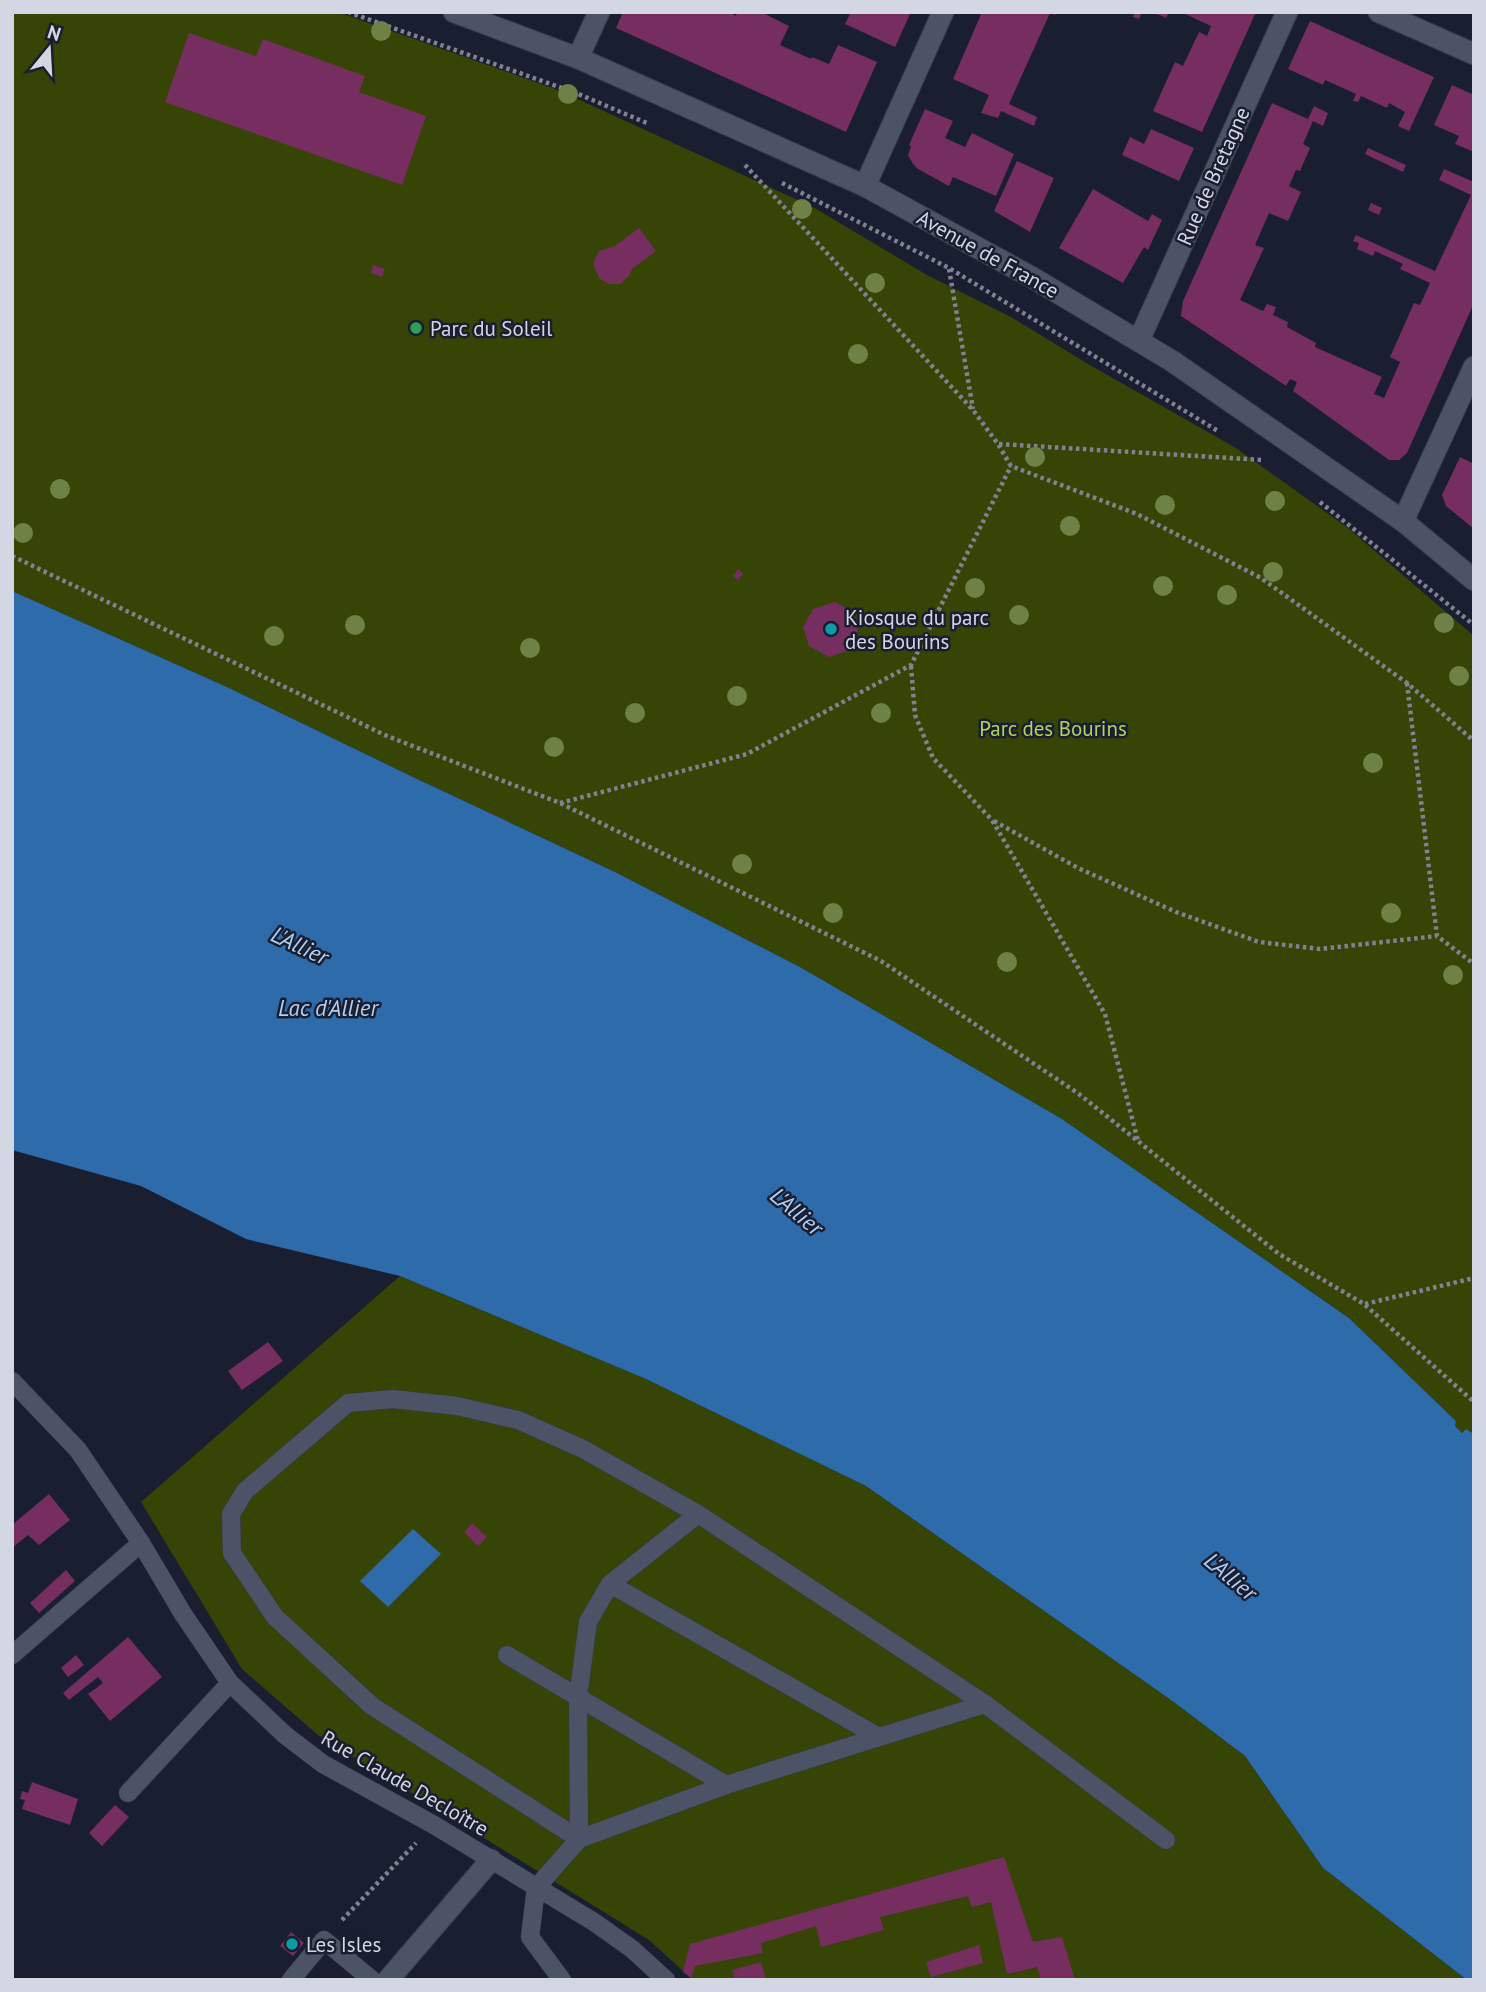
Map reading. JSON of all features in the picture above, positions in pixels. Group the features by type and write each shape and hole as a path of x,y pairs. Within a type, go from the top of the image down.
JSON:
{"street":[{"name":"Avenue de France","path":"454,12 578,58 865,186 1139,340 1403,521 1474,580"},
{"path":"578,58 599,12"},
{"path":"865,186 943,12"},
{"name":"Rue de Bretagne","path":"1139,340 1287,12"},
{"path":"1378,12 1474,54"},
{"path":"1403,521 1474,367"},
{"path":"388,1980 491,1860"}],"lane":[{"name":"Rue Claude Decloître","path":"12,1381 78,1450 230,1683 285,1735 323,1764 434,1825 632,1949 666,1980"},
{"path":"579,1839 372,1706 275,1617 232,1553 231,1514 245,1491 348,1403 393,1399 457,1406 517,1420 583,1449 698,1514 985,1704 1166,1840"},
{"path":"579,1839 578,1697 588,1622 610,1584 698,1514"},
{"path":"12,1656 141,1543"},
{"path":"610,1584 879,1737"},
{"path":"507,1655 726,1785"},
{"path":"128,1793 230,1683"},
{"path":"562,1980 530,1937 536,1888 579,1839 726,1785 985,1704"},
{"path":"291,1980 324,1940 373,1980"}],"path":[{"path":"348,12 576,93 660,129"},
{"path":"757,170 745,164 973,410 1011,466 1137,514 1261,578 1407,683 1474,741"},
{"path":"781,183 949,268 1220,432"},
{"path":"949,268 973,410"},
{"path":"998,444 1267,460 1255,453"},
{"path":"1011,466 911,665 915,715 933,758 992,820 1105,1014 1138,1142"},
{"path":"1310,494 1474,625"},
{"path":"12,556 387,736 560,803 881,961 1079,1094 1279,1254 1364,1304 1474,1402"},
{"path":"560,803 747,754 911,665"},
{"path":"1407,683 1437,936"},
{"path":"992,820 1077,868 1176,912 1259,942 1320,949 1437,936 1474,964"},
{"path":"1364,1304 1474,1278"},
{"path":"324,1940 434,1825"}],"green space":[{"name":"Parc des Bourins","path":"12,12 338,12 558,90 813,207 927,275 1011,317 1236,448 1348,528 1474,636 1474,1434 1466,1429 1462,1433 1454,1426 1456,1421 1349,1318 1062,1119 800,967 613,871 227,687 12,591"},
{"path":"400,1276 646,1379 866,1486 1171,1700 1245,1756 1323,1868 1467,1980 693,1980 649,1940 318,1735 242,1669 141,1502"}],"water":[{"name":"Lac d'Allier","path":"12,591 227,687 613,871 800,967 1062,1119 1349,1318 1456,1421 1455,1426 1462,1433 1466,1429 1474,1434 1474,1980 1467,1980 1323,1868 1245,1756 1171,1700 866,1486 646,1379 400,1276 246,1239 141,1186 12,1150"},
{"path":"413,1529 441,1554 388,1607 360,1581"}],"building":[{"path":"623,12 729,12 736,16 737,12 761,12 789,26 780,45 811,59 812,57 829,64 838,45 877,62 846,132 616,28"},
{"path":"851,12 911,12 895,47 845,24"},
{"path":"982,12 1056,12 1055,15 1050,13 1009,104 1037,117 1034,126 1001,111 998,118 981,113 989,95 953,79"},
{"path":"1135,12 1142,12 1139,19 1133,17"},
{"path":"1153,12 1169,12 1166,18"},
{"path":"1181,12 1256,12 1202,132 1153,111 1175,62 1183,66 1199,32 1207,36 1211,26"},
{"path":"1310,21 1434,77 1409,131 1398,126 1405,112 1389,103 1387,108 1361,96 1358,102 1353,101 1356,94 1325,80 1323,85 1288,69"},
{"path":"189,33 256,56 263,39 365,76 359,92 426,116 402,185 165,102"},
{"path":"1452,85 1474,95 1474,152 1455,144 1459,136 1434,125"},
{"path":"1272,103 1308,119 1314,106 1328,113 1323,126 1313,121 1303,144 1310,148 1300,171 1296,170 1289,186 1301,192 1288,221 1269,213 1255,245 1264,248 1240,300 1263,311 1267,304 1276,307 1273,315 1288,322 1287,327 1316,343 1315,347 1382,377 1374,394 1384,398 1400,362 1390,357 1414,303 1420,305 1430,283 1400,269 1403,264 1375,251 1373,256 1357,249 1359,243 1353,241 1356,235 1435,271 1471,195 1439,180 1444,169 1474,182 1474,303 1407,453 1399,460 1389,460 1293,391 1297,382 1290,379 1286,386 1181,316 1183,301"},
{"path":"925,109 953,121 945,138 965,147 972,133 1014,154 996,196 953,177 949,186 913,164 908,155 909,145"},
{"path":"1151,129 1194,148 1179,181 1122,155 1130,137 1144,144"},
{"path":"1368,148 1406,165 1403,172 1365,154"},
{"path":"1017,161 1054,178 1030,232 994,211"},
{"path":"1093,189 1148,221 1152,214 1162,220 1148,250 1144,247 1123,283 1059,248"},
{"path":"1371,203 1382,208 1379,215 1368,210"},
{"path":"639,228 656,251 632,269 620,284 609,284 600,279 594,267 599,251 615,246"},
{"path":"373,265 385,269 382,277 371,273"},
{"path":"1460,457 1474,464 1474,529 1446,506 1442,495"},
{"path":"738,569 743,574 738,580 733,576"},
{"name":"Kiosque du parc des Bourins","path":"835,602 853,612 858,632 855,638 861,642 855,651 849,647 847,651 829,657 809,646 803,627 813,609"},
{"path":"268,1342 283,1361 242,1390 228,1371"},
{"path":"49,1494 70,1520 39,1545 28,1535 12,1548 12,1525"},
{"path":"472,1523 487,1537 478,1546 464,1532"},
{"path":"66,1570 75,1581 39,1613 30,1603"},
{"path":"128,1637 162,1677 110,1721 88,1694 103,1683 98,1677 69,1700 63,1693"},
{"path":"76,1655 84,1665 68,1677 61,1668"},
{"path":"32,1782 78,1799 70,1825 22,1809 25,1800 20,1799 22,1791 28,1793"},
{"path":"115,1805 129,1817 102,1846 89,1833"},
{"path":"1004,1857 1033,1942 1062,1937 1075,1980 1041,1980 1037,1967 1007,1974 991,1902 972,1907 968,1896 880,1917 884,1930 821,1947 816,1926 761,1943 763,1953 695,1966 691,1978 683,1972 690,1944"},
{"name":"Les Isles","path":"291,1932 304,1943 293,1956 280,1946"},
{"path":"979,1945 983,1963 931,1977 926,1962"},
{"path":"761,1962 766,1980 735,1980 732,1970"}],"place":[{"name":"Parc du Soleil","path":"416,328"},
{"name":"Kiosque du parc des Bourins","path":"831,629"},
{"name":"Les Isles","path":"292,1944"}],"water label":[{"name":"L'Allier","path":"300,945"},
{"name":"L'Allier","path":"797,1211"},
{"name":"L'Allier","path":"1231,1576"}]}
